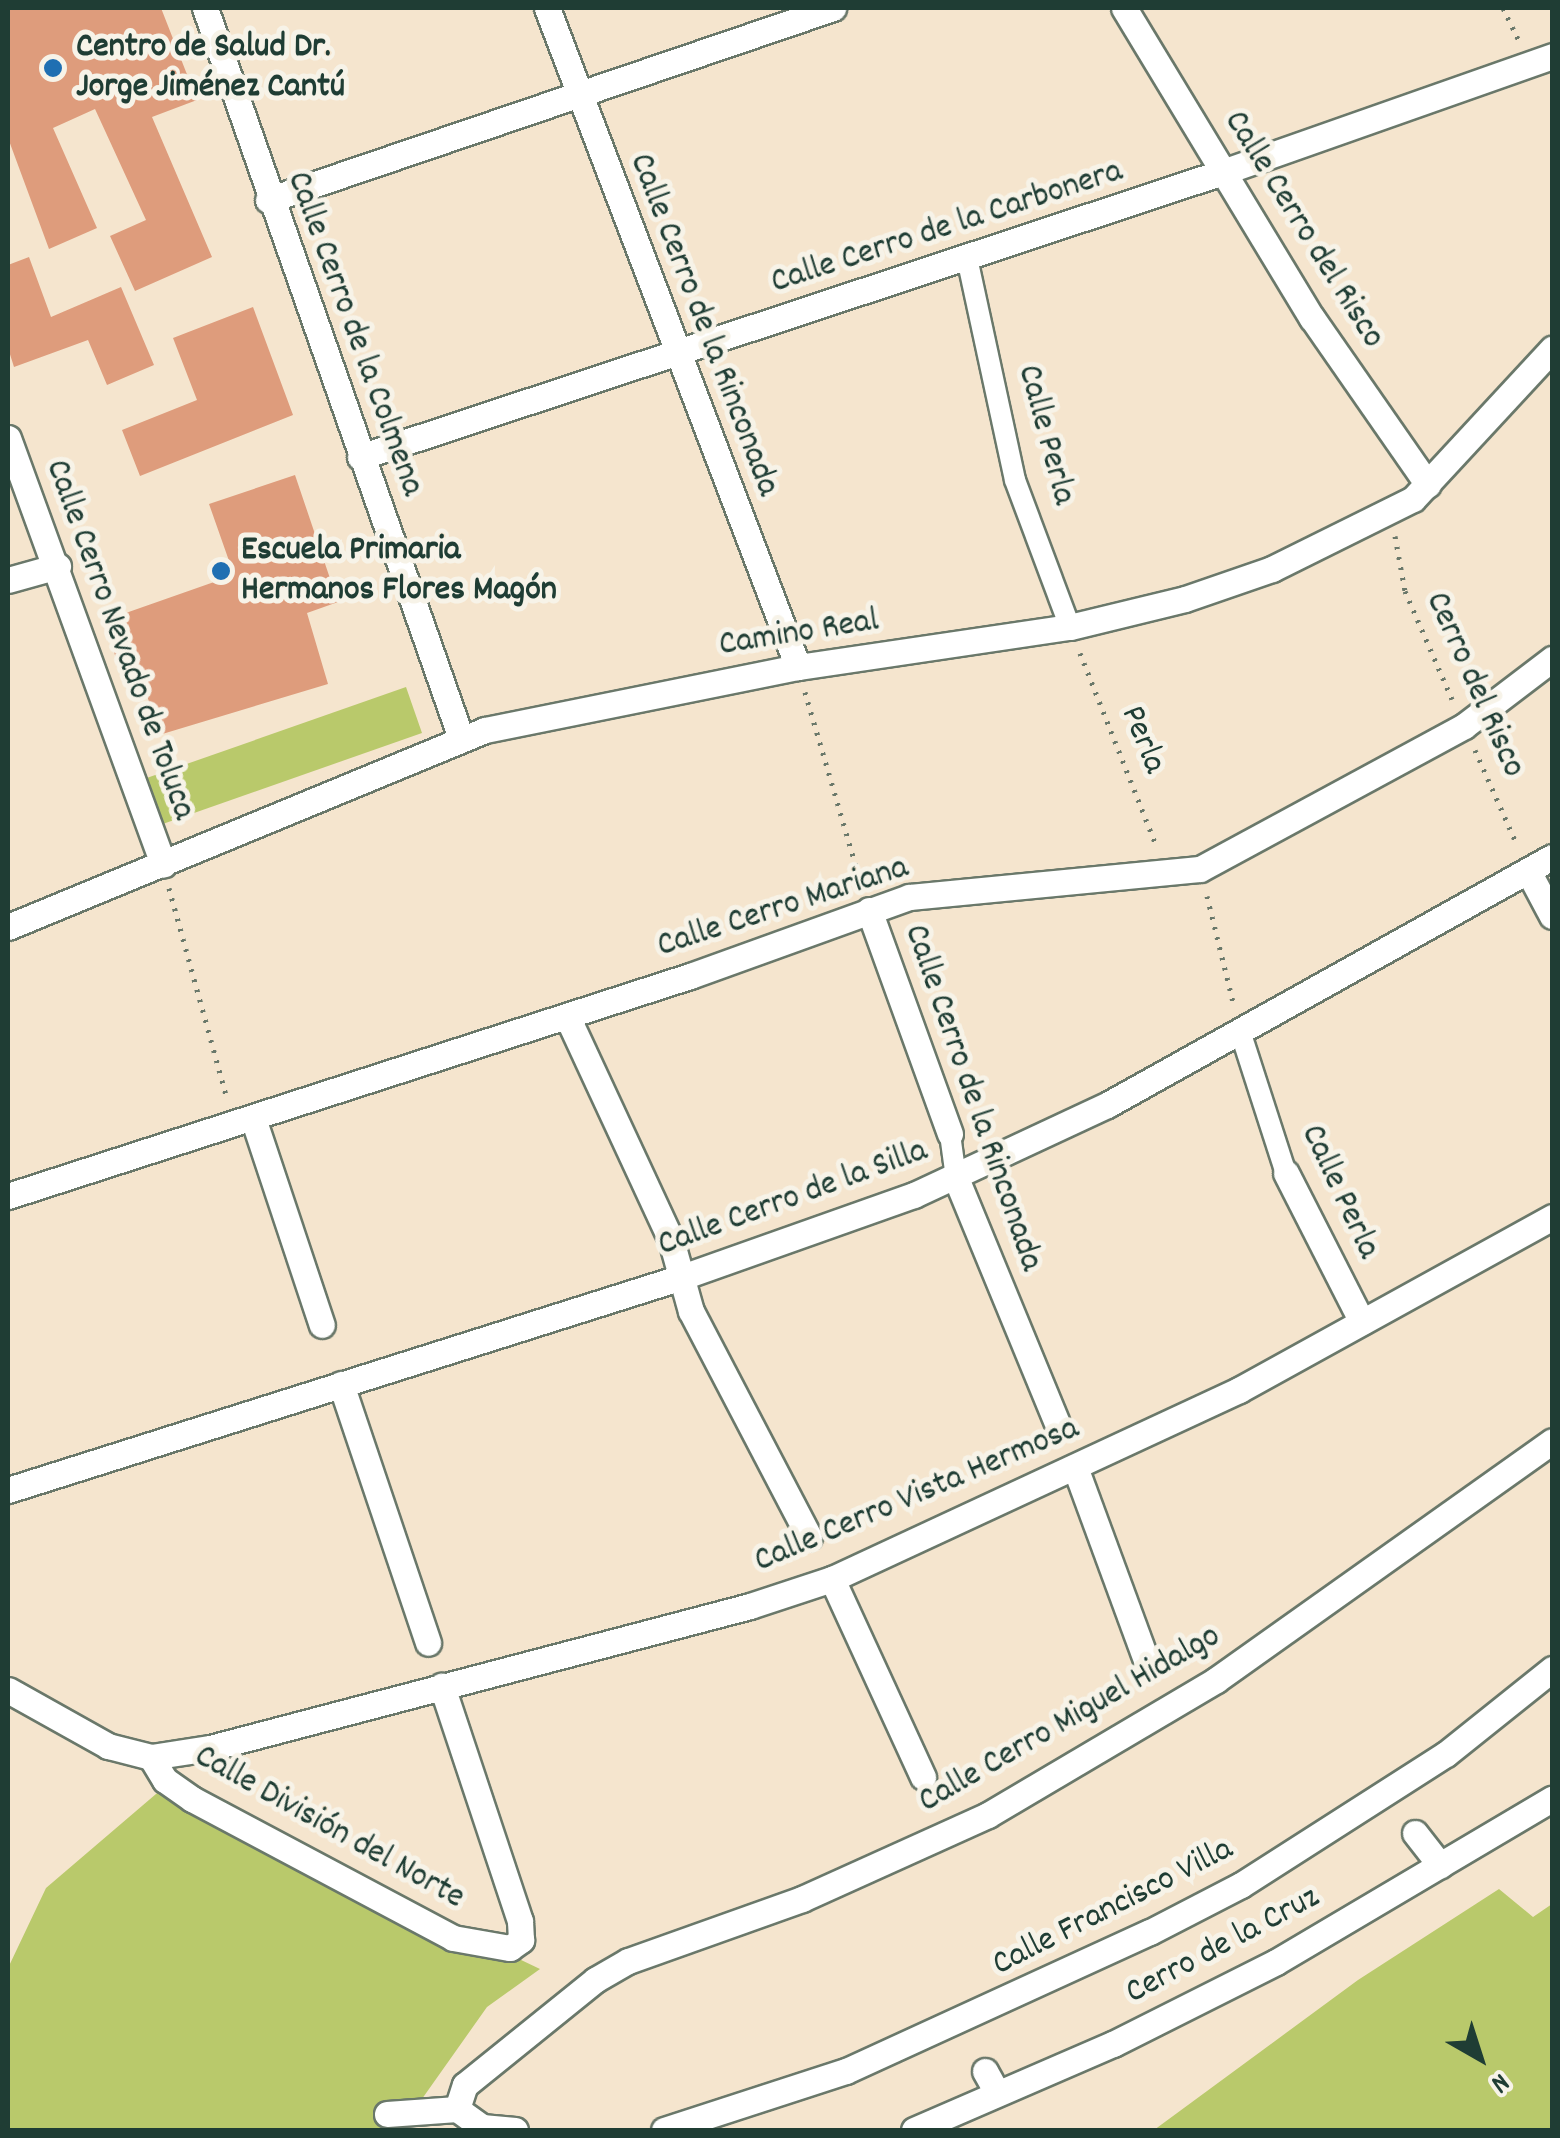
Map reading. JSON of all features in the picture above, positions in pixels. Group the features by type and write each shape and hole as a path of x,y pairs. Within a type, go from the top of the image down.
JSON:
{"street":[{"name":"Calle Cerro de la Colmena","path":"205,8 268,200 461,738"},
{"name":"Calle Cerro de la Rinconada","path":"547,8 798,667"},
{"path":"268,200 832,8"},
{"name":"Calle Cerro del Risco","path":"1124,8 1312,318 1428,485"},
{"name":"Calle Cerro de la Carbonera","path":"360,457 968,258 1552,56"},
{"name":"Calle Perla","path":"968,258 1014,480 1070,626"},
{"name":"Camino Real","path":"8,928 461,738 798,667 1070,626 1185,599 1272,569 1390,515 1428,485 1552,349"},
{"name":"Calle Cerro Nevado de Toluca","path":"8,438 58,566 163,865"},
{"path":"8,580 58,566"},
{"name":"Calle Cerro Mariana","path":"8,1196 567,1016 909,897 1200,869 1464,726 1552,659"},
{"name":"Calle Cerro de la Silla","path":"8,1489 682,1278 956,1178 1240,1031 1552,856"},
{"path":"1528,871 1552,916"},
{"name":"Calle Cerro de la Rinconada","path":"869,910 950,1134 956,1178 1056,1421"},
{"path":"567,1016 671,1240 691,1311 808,1537"},
{"name":"Calle Perla","path":"1240,1031 1286,1173 1362,1322"},
{"path":"253,1118 322,1325"},
{"name":"Calle Cerro Vista Hermosa","path":"150,1757 210,1748 832,1579 1076,1467 1362,1322 1552,1217"},
{"path":"341,1384 428,1643"},
{"name":"Calle Cerro Miguel Hidalgo","path":"457,2109 464,2086 595,1980 628,1961 802,1899 988,1815 1216,1680 1552,1441"},
{"path":"1076,1467 1146,1663"},
{"path":"832,1579 923,1777"},
{"name":"Calle Francisco Villa","path":"674,2130 846,2072 996,2007 1211,1900 1446,1754 1552,1669"},
{"name":"Calle División del Norte","path":"8,1690 108,1746 150,1757 165,1780 192,1799 454,1938 510,1948 521,1940 442,1686"},
{"name":"Cerro de la Cruz","path":"914,2130 992,2082 1276,1962 1552,1799"},
{"path":"1415,1833 1440,1865"},
{"path":"387,2114 457,2109 482,2126 516,2130"}],"path":[{"name":"Cerro del Risco","path":"1390,515 1405,591 1528,871"},
{"name":"Perla","path":"1070,626 1167,871"},
{"path":"798,667 869,910"},
{"path":"163,865 223,1095 253,1118"},
{"path":"1200,869 1240,1031"}],"green space":[{"path":"406,687 422,733 157,826 141,780"},
{"path":"163,1788 540,1969 487,2007 400,2130 8,2130 8,1968 46,1888"},
{"path":"1499,1889 1533,1917 1552,1904 1552,2130 1154,2130 1358,1980"}],"building":[{"path":"8,8 161,8 197,100 152,117 212,257 135,291 110,236 146,220 95,109 53,128 97,228 49,249 8,138"},
{"path":"29,257 51,317 121,287 154,365 107,385 88,340 14,367 8,348 8,265"},
{"path":"253,307 293,415 140,476 122,430 197,400 173,338"},
{"path":"295,475 338,602 307,613 328,684 159,735 140,672 123,678 103,621 234,575 209,504"}],"place":[{"name":"Centro de Salud Dr. Jorge Jiménez Cantú","path":"53,68"},
{"name":"Escuela Primaria Hermanos Flores Magón","path":"221,571"}]}
